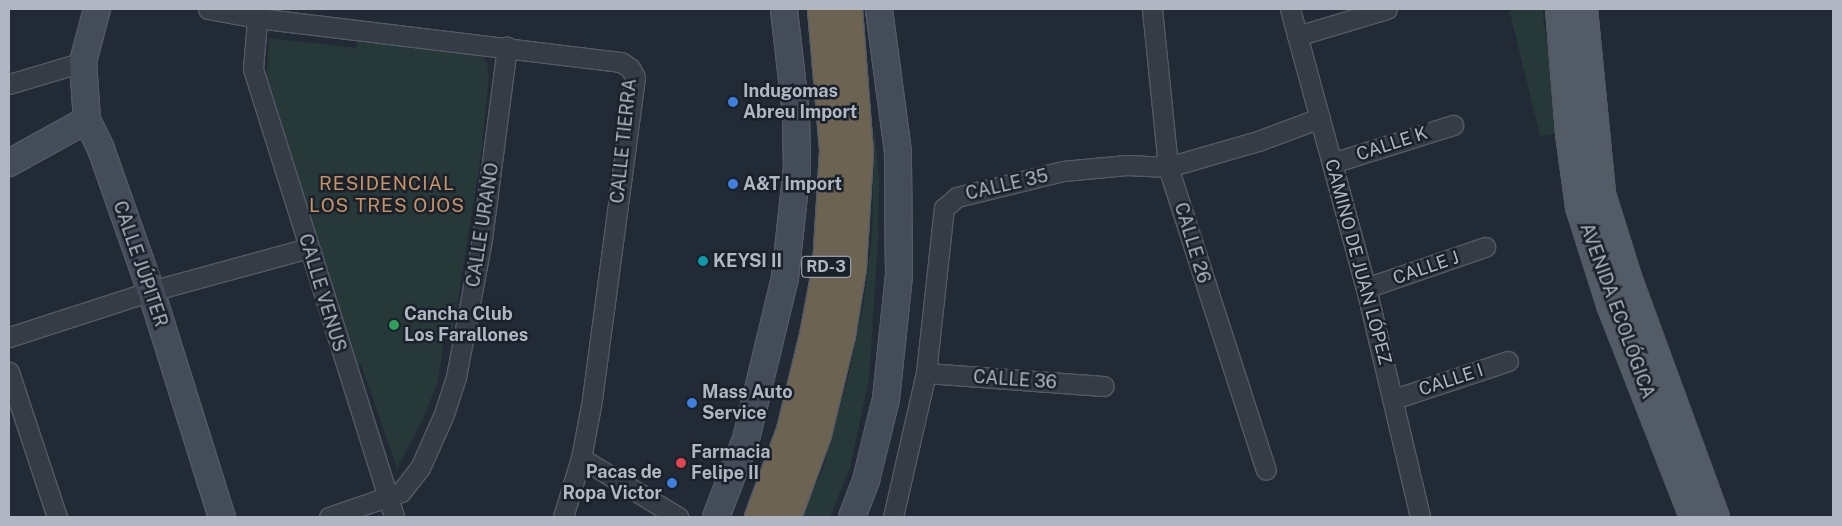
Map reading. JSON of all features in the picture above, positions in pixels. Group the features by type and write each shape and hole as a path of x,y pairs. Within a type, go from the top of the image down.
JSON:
{"highway":[{"name":"RD-3","path":"759,517 791,430 814,335 826,266 834,150 822,9"},
{"name":"RD-3","path":"787,517 817,435 841,336 852,268 859,152 848,9"}],"main road":[{"name":"AVENIDA ECOLÓGICA","path":"1560,9 1570,134 1580,207 1612,305 1694,517"},
{"name":"AVENIDA ECOLÓGICA","path":"1583,9 1601,194 1631,286 1716,517"}],"street":[{"name":"CALLE JÚPITER","path":"97,9 83,62 87,120 100,149 151,291 222,517"},
{"name":"CALLE TIERRA","path":"208,9 258,13 507,46 621,62 630,68 635,77 592,400 581,458 563,517"},
{"path":"767,9 790,45"},
{"path":"716,517 746,439 785,278 797,168 790,45 784,9"},
{"path":"852,517 876,442 895,333 901,211 898,152 879,9"},
{"name":"CALLE 26","path":"1152,9 1168,167 1266,470"},
{"name":"CAMINO DE JUAN LÓPEZ","path":"1290,9 1366,288 1394,399 1420,517"},
{"path":"1297,36 1387,9"},
{"name":"CALLE VENUS","path":"258,13 254,69 308,248 394,517"},
{"name":"CALLE URANO","path":"329,517 401,492 420,468 444,414 456,377 482,239 507,46"},
{"path":"9,84 83,62"},
{"name":"CALLE 35","path":"892,517 926,373 944,208 957,196 1063,171 1127,165 1168,167 1258,141 1320,118"},
{"path":"9,163 87,120"},
{"name":"CALLE K","path":"1332,163 1452,125"},
{"name":"CALLE J","path":"1366,288 1485,247"},
{"path":"9,337 151,291 308,248"},
{"name":"CALLE I","path":"1394,399 1508,361"},
{"path":"9,372 57,517"},
{"name":"CALLE 36","path":"926,373 1104,386"},
{"path":"581,458 678,517"}],"shaded area":[{"path":"1509,9 1542,9 1561,133 1540,136"},
{"path":"269,38 356,48 357,42 464,52 482,57 487,63 489,77 481,155 452,337 444,340 438,381 424,417 397,468 361,364 355,365 275,118 280,116 267,78"},
{"path":"874,126 879,179 878,240 869,379 850,468 830,517 802,517 823,468 849,374 864,300 872,238"}],"place":[{"name":"Indugomas Abreu Import","path":"733,102"},
{"name":"A&T Import","path":"733,184"},
{"name":"KEYSI II","path":"703,261"},
{"name":"Cancha Club Los Farallones","path":"394,325"},
{"name":"Mass Auto Service","path":"692,403"},
{"name":"Farmacia Felipe II","path":"681,463"},
{"name":"Pacas de Ropa Victor","path":"672,483"}],"district":[{"name":"RESIDENCIAL LOS TRES OJOS","path":"387,195"}]}
